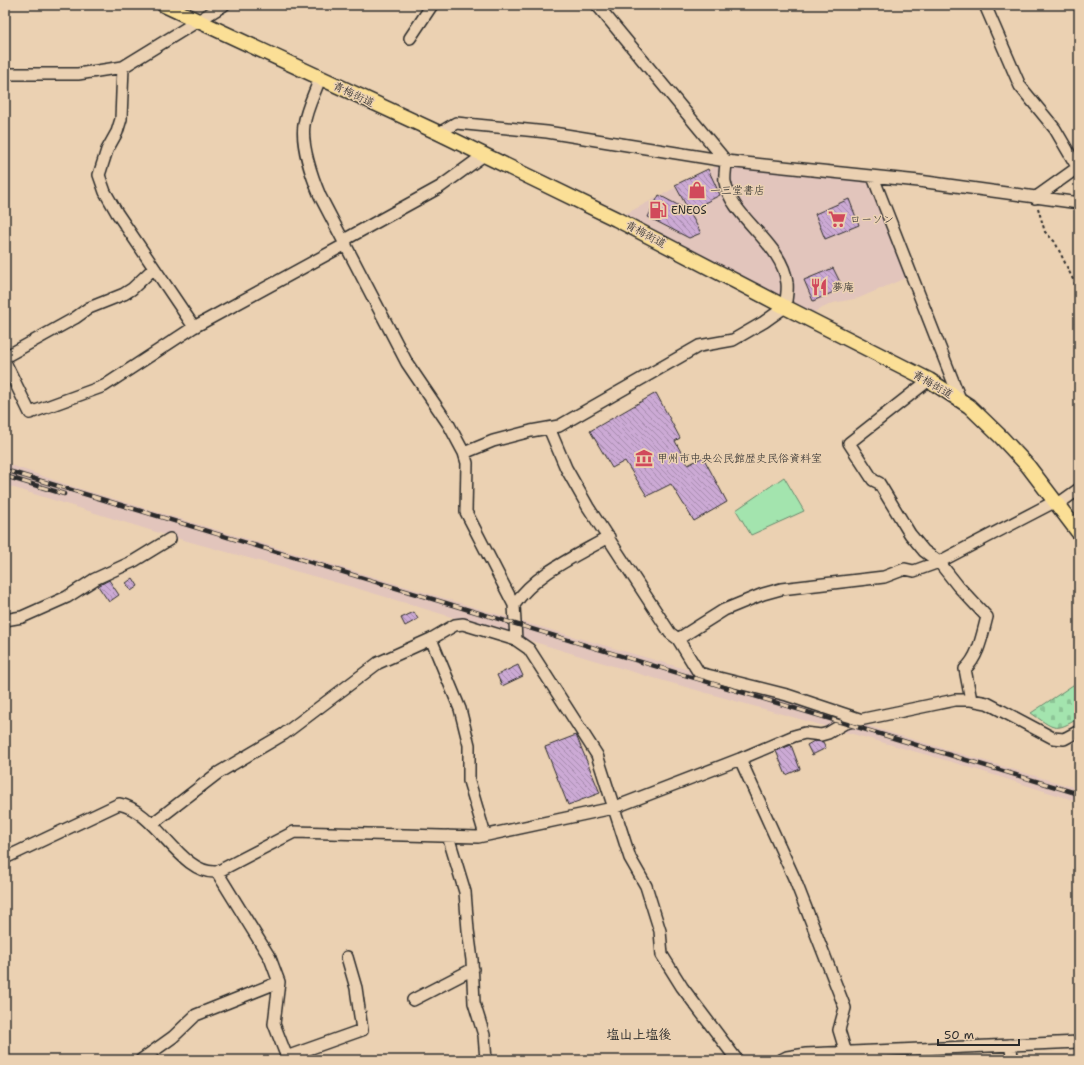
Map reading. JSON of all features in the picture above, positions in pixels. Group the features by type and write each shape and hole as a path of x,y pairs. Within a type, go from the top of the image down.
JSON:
{"main road":[{"name":"青梅街道","path":"164,5 439,133 616,218 785,307 930,380 960,399 1001,437 1028,466 1079,532"}],"street":[{"path":"5,74 78,74 123,67 224,5"},
{"path":"410,38 432,5"},
{"path":"464,454 493,441 531,431 559,426 699,346 733,340 764,322 785,307 788,284 785,274 774,251 734,203 725,183 726,161 597,5"},
{"path":"985,5 1020,86 1055,129 1078,169 1035,198"},
{"path":"123,67 121,119 117,132 107,150 99,175 105,192 117,213 194,327"},
{"path":"320,78 304,122 303,137 315,183 407,363 449,425 464,454 467,463 466,512 514,605 516,640"},
{"path":"439,133 456,123 547,132 726,161 919,181 1079,203"},
{"path":"5,362 30,413 104,386 194,327 440,187 484,155"},
{"path":"873,177 960,399"},
{"path":"5,358 75,318 89,308 124,294 154,268"},
{"path":"930,380 849,442 873,480 879,483 910,534 924,551 939,562 958,586 988,617 972,663 964,669 971,700"},
{"path":"549,428 566,468 609,538 670,633 678,639 700,673 788,695 860,720"},
{"path":"678,639 724,610 763,594 781,589 884,577 905,568 914,571 939,562 1057,503 1079,489"},
{"path":"514,605 522,594 552,570 609,538"},
{"path":"5,620 22,617 67,598 95,579 134,560 170,539"},
{"path":"152,824 218,773 284,734 378,663 431,639 455,625 463,624 516,640 529,649 597,755 630,858 646,886 660,931 662,955 682,987 737,1060"},
{"path":"431,639 460,709 469,745 469,781 485,835"},
{"path":"5,858 119,804 129,806 152,824 187,859 200,869 210,872 217,872 294,832 478,837 613,808 804,733 821,735 828,733 846,723 954,700 971,700 987,703 1053,738 1064,739 1079,731"},
{"path":"740,759 795,880 845,1008 838,1030 846,1053"},
{"path":"448,836 465,892 473,969 474,1003 484,1035 486,1060"},
{"path":"217,872 270,958 279,982 274,1024 287,1058 362,1030 356,988 347,957"},
{"path":"413,1000 473,969"},
{"path":"141,1060 172,1037 196,1015 279,982"},
{"path":"781,1060 788,1057 807,1057 846,1053 1079,1042"},
{"path":"1010,1045 1013,1060"}],"path":[{"path":"1035,198 1045,232 1055,242 1079,292"}],"shaded area":[{"path":"726,161 873,183 910,276 859,298 833,303 816,311 807,319 616,219"},
{"path":"5,463 74,487 510,618 699,673 787,695 868,726 1079,789 1079,802 952,762 643,675 356,588 169,536 5,485"}],"green space":[{"path":"784,477 804,511 751,535 736,510"},
{"path":"1079,681 1079,718 1064,726 1054,727 1045,723 1031,713"}],"building":[{"name":"一三堂書店","path":"708,169 720,195 689,211 675,185"},
{"path":"659,195 689,211 701,233 689,238 648,217"},
{"name":"ローソン","path":"849,199 859,225 825,239 815,214"},
{"path":"833,268 843,288 813,301 804,280"},
{"path":"656,393 680,438 675,441 688,465 703,457 727,502 694,521 671,484 647,496 625,461 612,468 590,431"},
{"path":"133,578 138,586 131,591 126,583"},
{"path":"109,580 119,595 109,602 98,586"},
{"path":"414,612 418,619 405,626 401,618"},
{"path":"518,665 523,676 502,686 497,675"},
{"path":"576,735 600,793 568,805 545,747"},
{"path":"814,741 823,742 826,748 812,755 807,745"},
{"path":"791,745 800,769 786,775 776,751"}],"railway":[{"path":"5,470 1079,794"},
{"path":"5,476 64,494"}],"place":[{"name":"一三堂書店","path":"697,190"},
{"name":"ENEOS","path":"658,210"},
{"name":"ローソン","path":"837,219"},
{"name":"夢庵","path":"819,287"},
{"name":"甲州市中央公民館歴史民俗資料室","path":"644,458"}],"district":[{"name":"塩山上塩後","path":"639,1034"}]}
